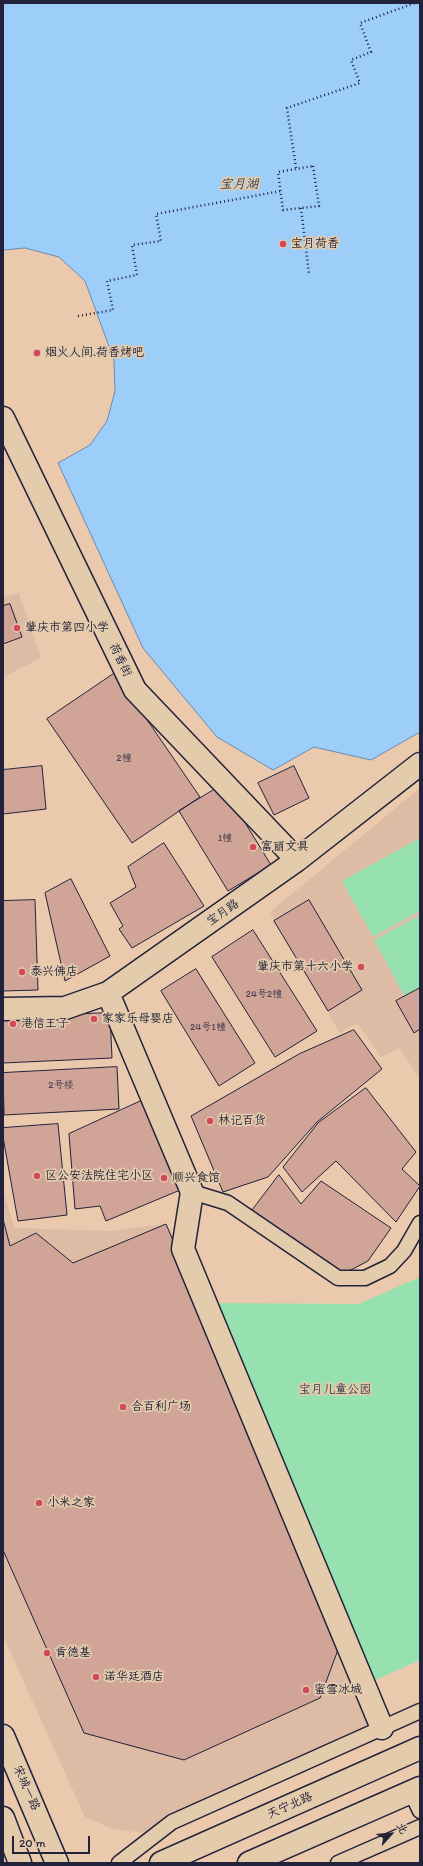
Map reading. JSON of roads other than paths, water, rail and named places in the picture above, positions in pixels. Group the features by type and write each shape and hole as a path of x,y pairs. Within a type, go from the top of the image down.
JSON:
{"street":[{"name":"荷香街","path":"3,418 135,690 297,860"},
{"name":"宝月路","path":"3,1009 65,1008 108,993 297,860 420,764"},
{"path":"108,993 192,1192 183,1249 382,1728"},
{"name":"宋城一路","path":"3,1736 57,1863"},
{"name":"天宁北路","path":"161,1863 420,1748"},
{"path":"249,1863 417,1797"},
{"path":"3,1818 20,1863"}],"lane":[{"path":"192,1192 228,1203 338,1278 364,1278 390,1266 404,1251 420,1222"},
{"path":"119,1863 172,1822 420,1711"},
{"path":"338,1863 420,1827"}],"water":[{"name":"宝月湖","path":"3,3 420,3 420,732 371,760 314,747 273,770 217,737 143,648 58,463 90,445 107,421 115,391 114,360 85,281 59,257 25,248 3,250"}],"place":[{"name":"宝月荷香","path":"283,244"},
{"name":"烟火人间.荷香烤吧","path":"37,353"},
{"name":"肇庆市第四小学","path":"17,628"},
{"name":"富丽文具","path":"253,847"},
{"name":"肇庆市第十六小学","path":"361,967"},
{"name":"泰兴佛店","path":"22,972"},
{"name":"家家乐母婴店","path":"94,1019"},
{"name":"港信王子","path":"13,1024"},
{"name":"林记百货","path":"210,1121"},
{"name":"区公安法院住宅小区","path":"37,1176"},
{"name":"顺兴食馆","path":"164,1178"},
{"name":"合百利广场","path":"123,1407"},
{"name":"小米之家","path":"39,1503"},
{"name":"肯德基","path":"47,1653"},
{"name":"诺华廷酒店","path":"96,1677"},
{"name":"蜜雪冰城","path":"306,1690"}],"park label":[{"name":"宝月儿童公园","path":"335,1390"}]}
